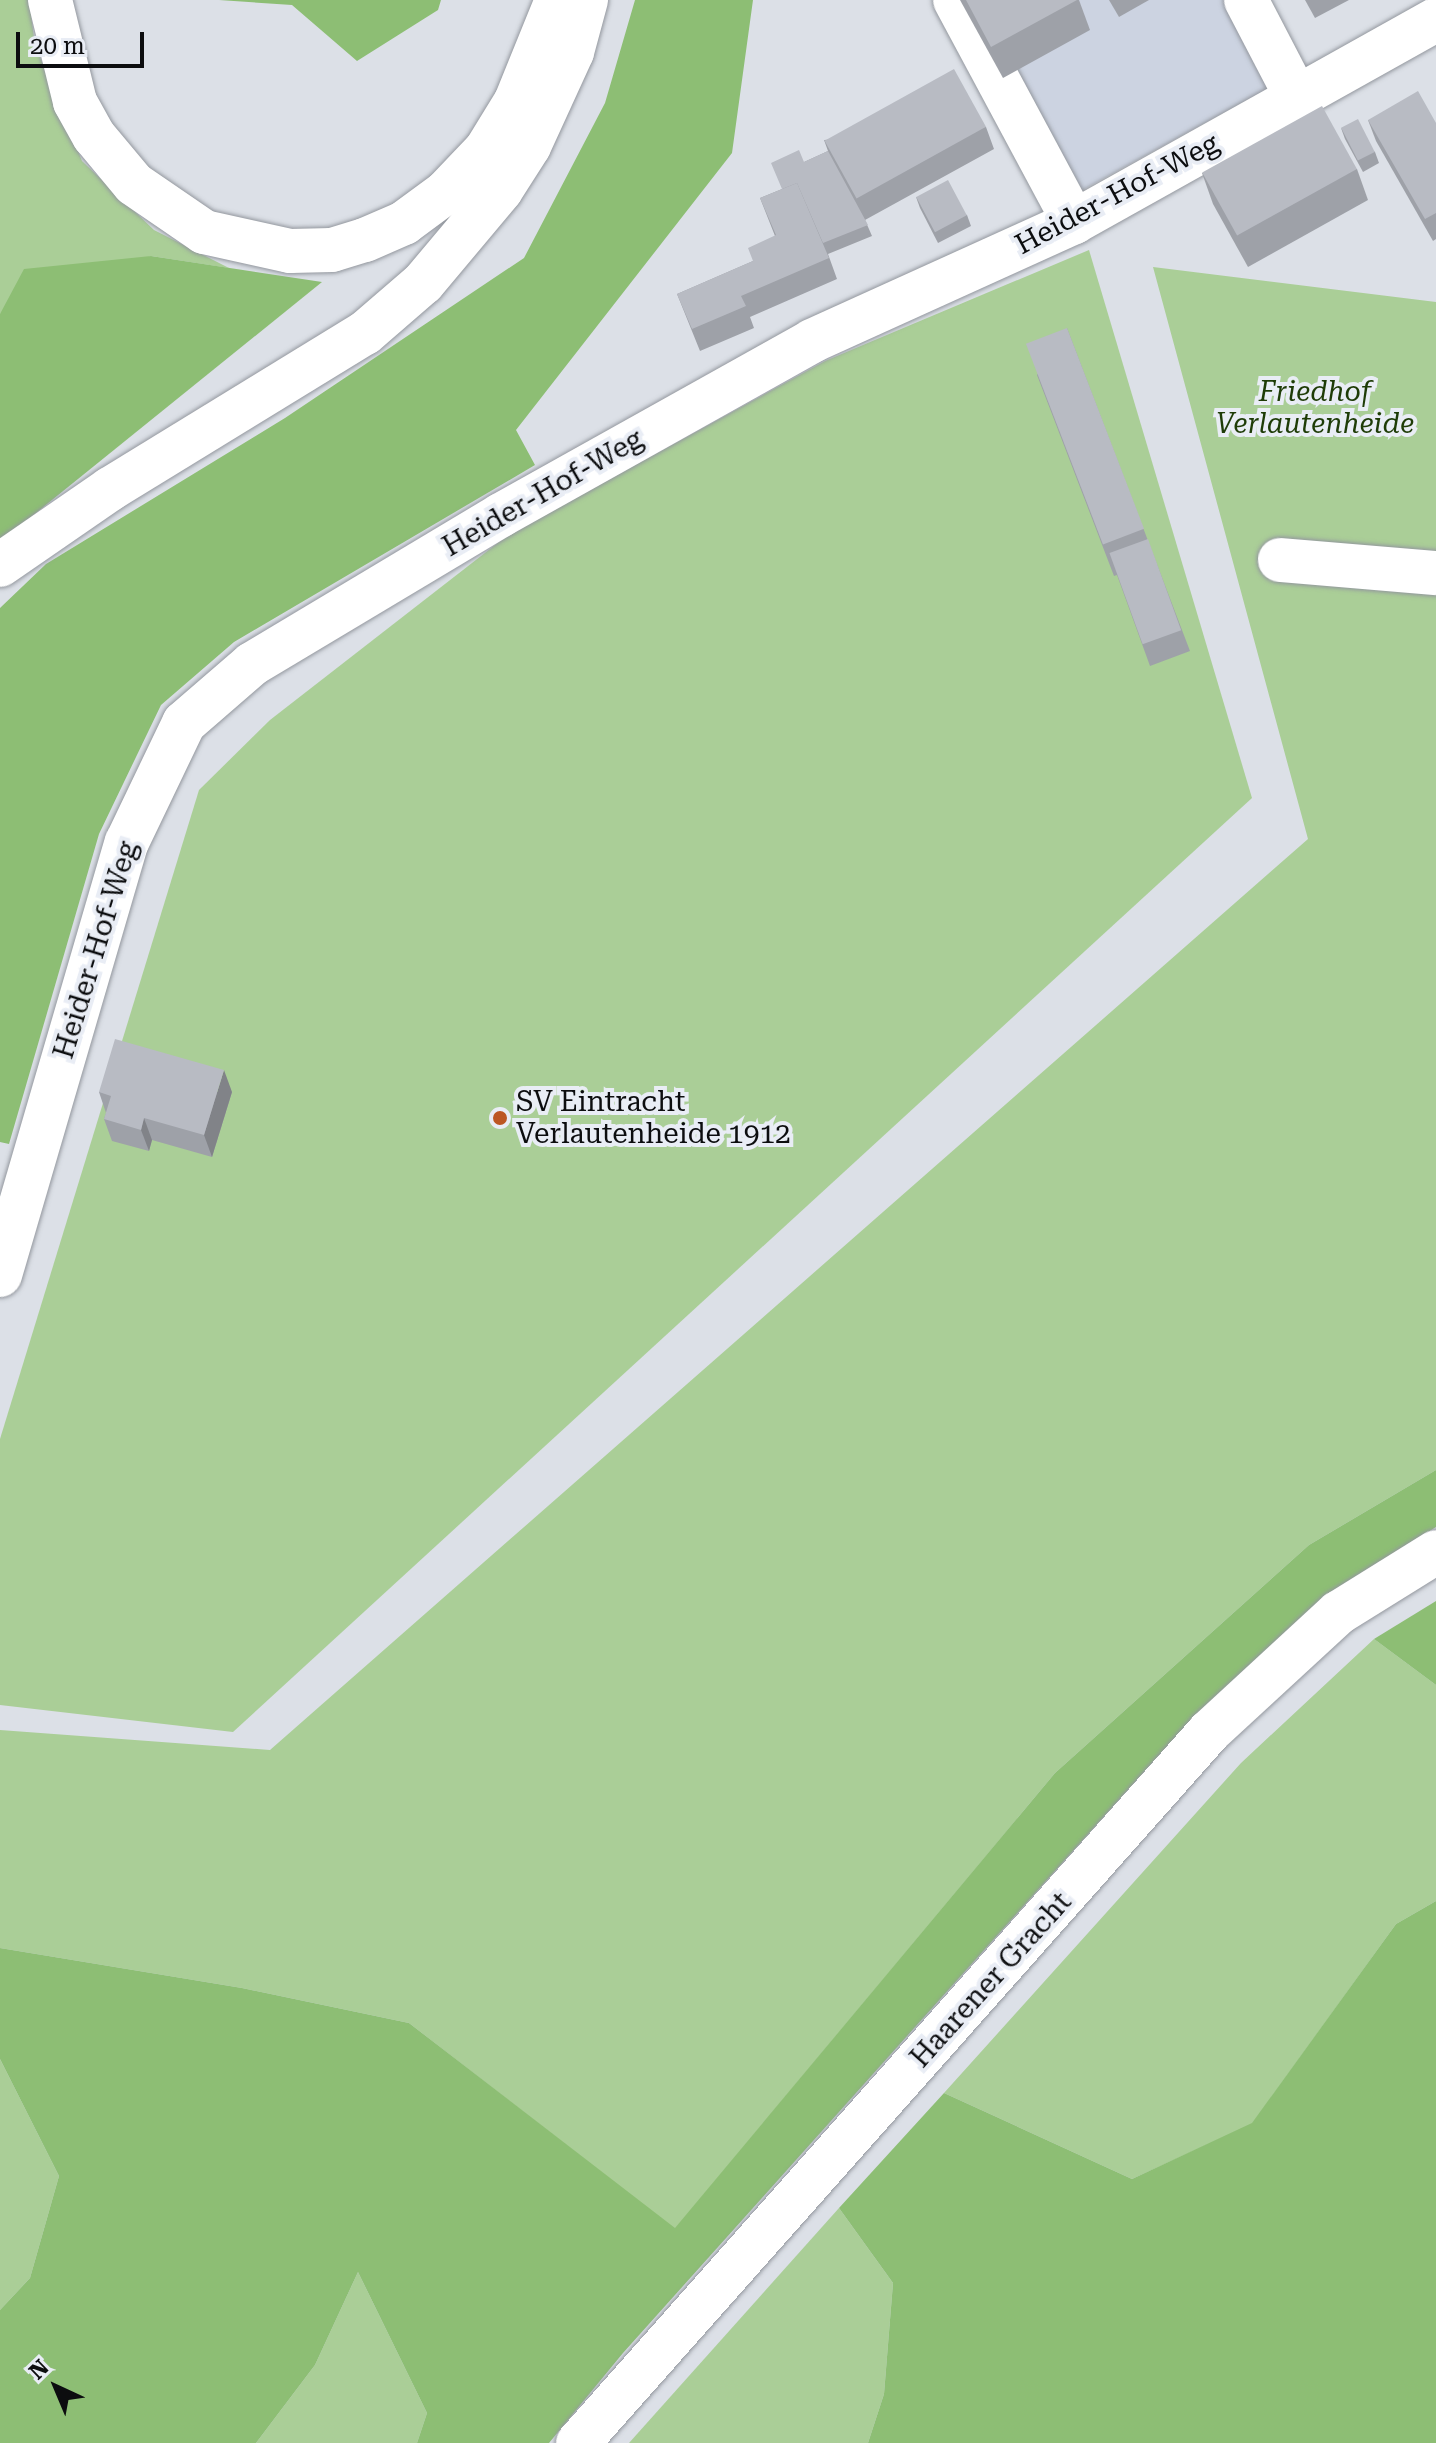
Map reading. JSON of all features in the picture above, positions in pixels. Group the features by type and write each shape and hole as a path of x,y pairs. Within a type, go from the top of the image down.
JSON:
{"main road":[{"path":"50,0 75,102 94,136 134,184 204,232 290,251 332,250 365,240 404,223 446,192 486,150 516,101 557,0"},
{"path":"0,565 110,489 365,333 423,283 501,190 529,146 572,52 586,0"},
{"path":"955,0 1074,222"},
{"path":"1246,0 1297,98"},
{"name":"Heider-Hof-Weg","path":"0,1275 127,842 184,723 252,664 501,515 812,341 1074,222 1436,20"},
{"path":"1280,560 1436,573"},
{"name":"Haarener Gracht","path":"578,2443 1209,1732 1338,1613 1436,1552"}],"shaded area":[{"path":"936,0 1262,0 1300,71 1051,207"}],"green space":[{"path":"0,0 29,0 35,45 82,161 154,230 229,268 151,256 0,314"},
{"path":"219,0 441,0 438,10 357,61 292,5"},
{"path":"635,0 753,0 732,153 516,430 535,465 234,642 161,705 99,834 9,1144 0,1142 0,608 46,564 285,418 524,258 605,103"},
{"name":"SV Eintracht Verlautenheide 1912","path":"1089,250 1252,798 233,1732 0,1705 0,1439 199,790 270,720 508,535 825,361"},
{"path":"151,256 322,282 0,542 0,314 24,269"},
{"name":"Friedhof Verlautenheide","path":"1153,267 1436,302 1436,1470 1309,1545 1055,1773 675,2229 409,2023 242,1988 0,1948 0,1730 270,1750 1308,839"},
{"path":"1436,1470 1436,1527 1322,1599 1193,1717 623,2353 549,2443 417,2443 427,2413 358,2272 315,2365 256,2443 0,2443 0,2310 30,2278 59,2176 0,2059 0,1948 242,1988 409,2023 675,2228 1055,1773 1309,1545"},
{"path":"1436,1601 1436,1685 1374,1639"},
{"path":"1374,1639 1436,1685 1436,1901 1396,1924 1252,2124 1132,2179 944,2093 1241,1763"},
{"path":"1436,1901 1436,2443 868,2443 884,2394 893,2283 839,2208 944,2093 1132,2179 1252,2123 1396,1924"},
{"path":"0,2059 59,2176 30,2278 0,2310"},
{"path":"839,2208 893,2283 884,2394 868,2443 629,2443"},
{"path":"358,2272 427,2413 417,2443 256,2443 315,2365"}],"building":[{"path":"966,0 1077,0 991,47"},
{"path":"954,69 986,127 857,198 825,141"},
{"path":"1418,91 1436,123 1436,213 1425,219 1368,120"},
{"path":"1322,106 1357,169 1237,235 1202,172"},
{"path":"1358,119 1375,152 1358,161 1341,128"},
{"path":"799,150 804,162 828,151 868,225 823,243 797,183 782,189 771,163"},
{"path":"948,180 967,215 935,232 916,197"},
{"path":"797,183 829,258 741,296 746,306 692,329 677,294 753,261 748,248 776,235 760,198"},
{"path":"1067,328 1144,529 1103,544 1026,344"},
{"path":"1148,539 1181,630 1143,644 1109,553"},
{"path":"115,1039 224,1070 204,1135 144,1118 141,1130 104,1119 111,1096 99,1092"}],"place":[{"name":"SV Eintracht Verlautenheide 1912","path":"500,1118"}]}
